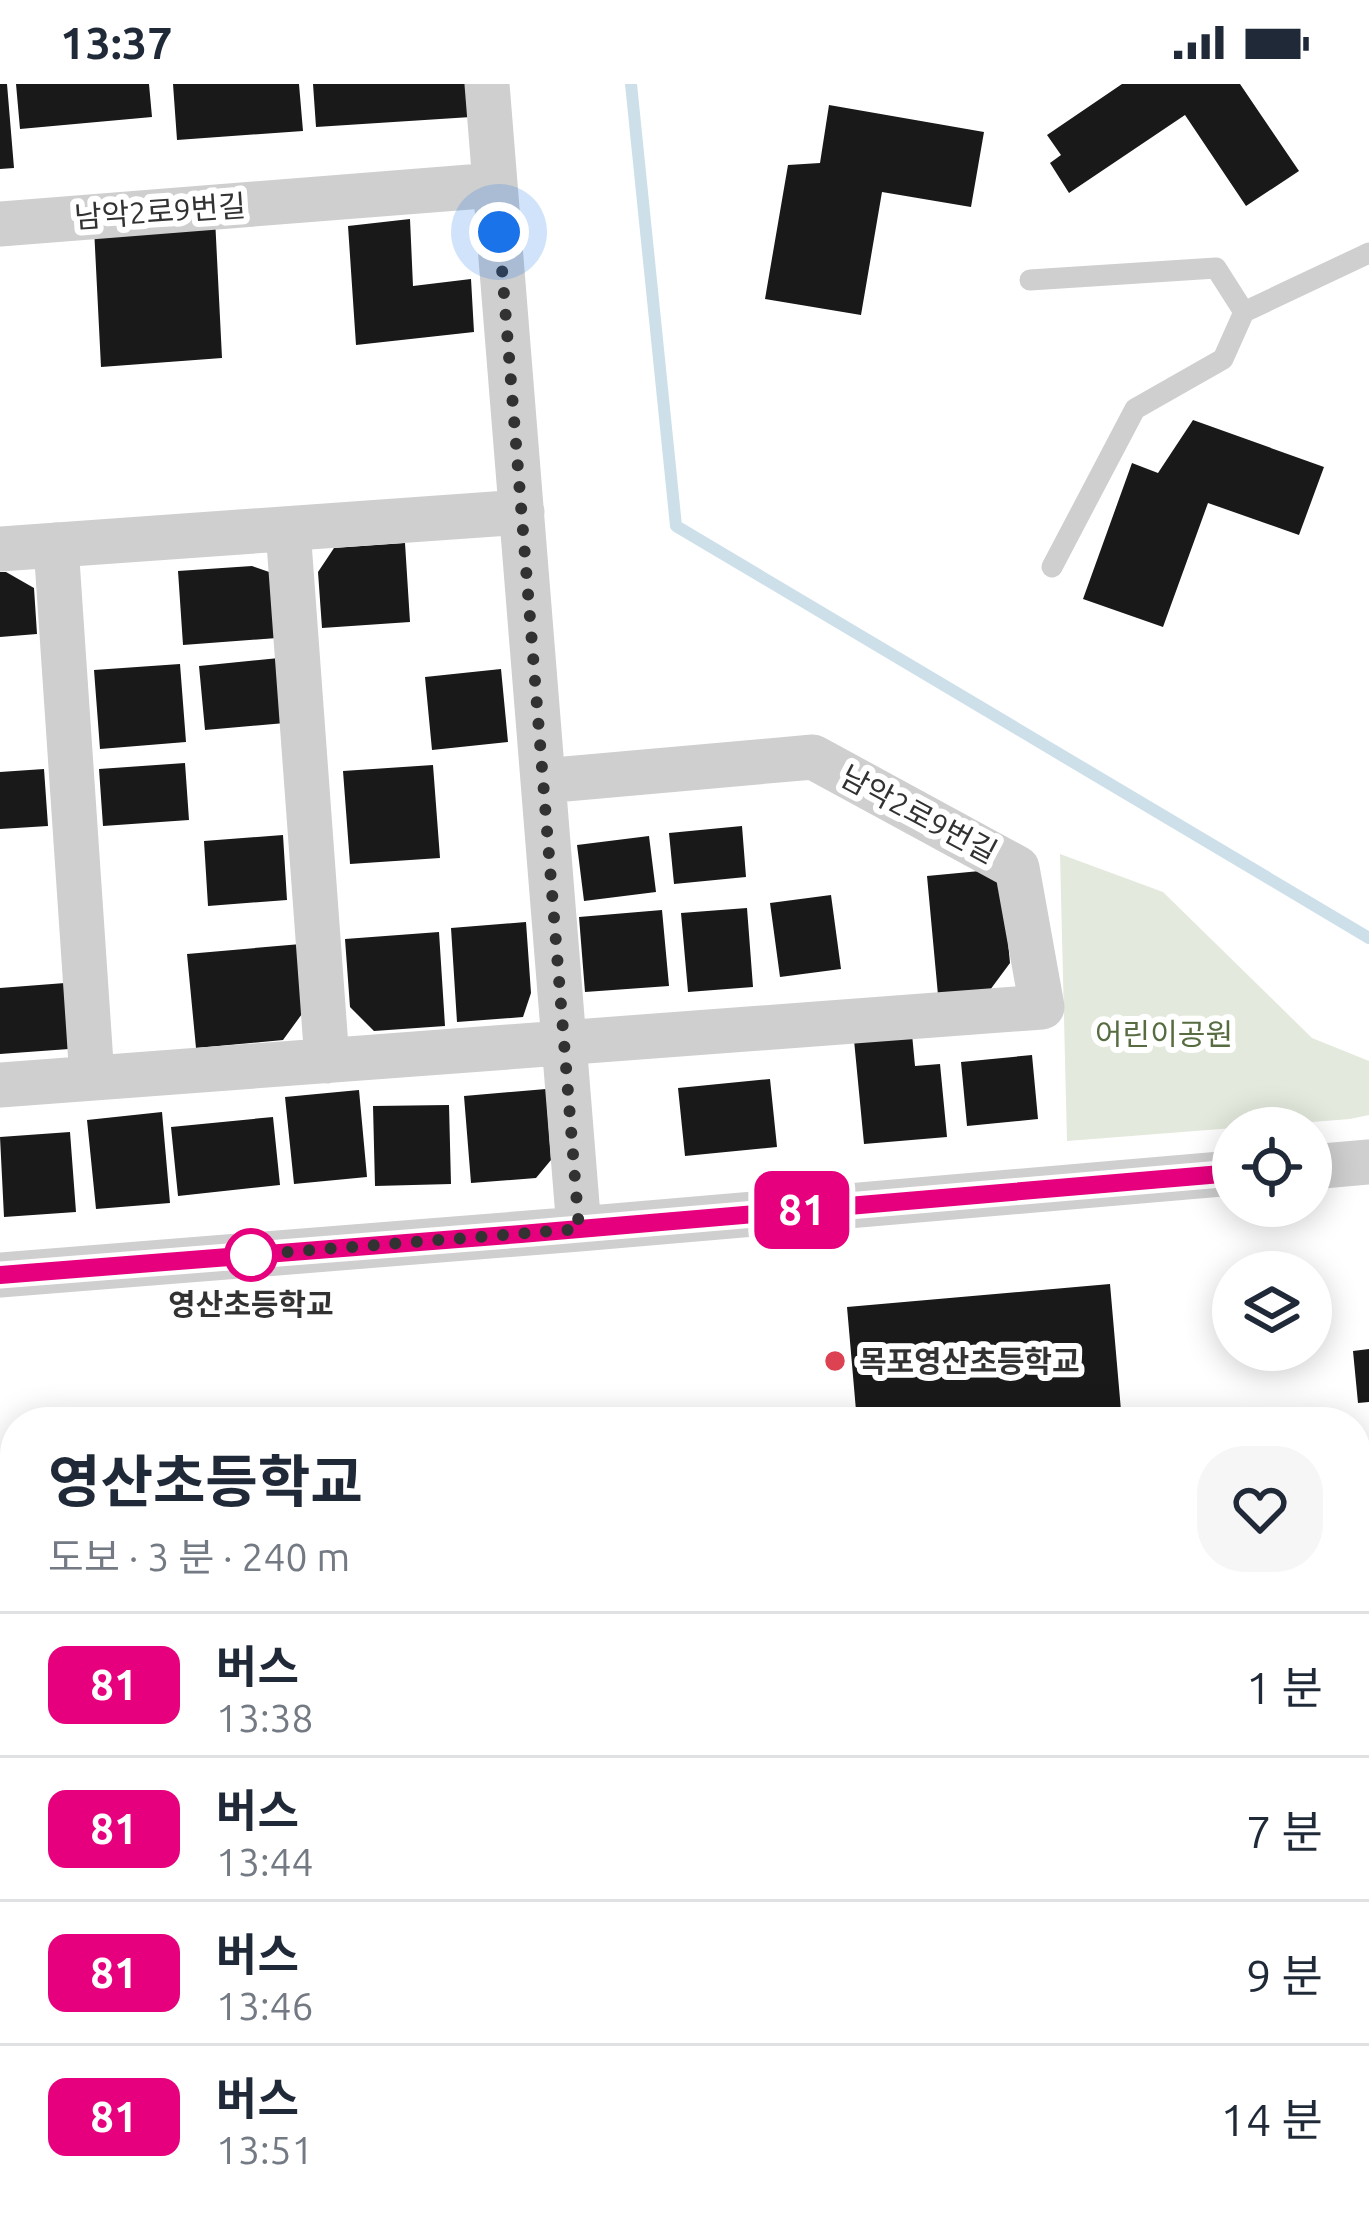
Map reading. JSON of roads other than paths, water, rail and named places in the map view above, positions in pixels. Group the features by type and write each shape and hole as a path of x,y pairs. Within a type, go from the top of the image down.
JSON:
{"street":[{"path":"488,84 579,1229"},
{"name":"남악2로9번길","path":"0,224 495,185"},
{"path":"0,549 522,512"},
{"path":"288,529 327,1061"},
{"path":"56,545 92,1078"},
{"name":"남악2로9번길","path":"0,1085 1042,1007 1017,868 813,757 543,781"},
{"path":"1332,1165 1369,1162"},
{"path":"0,1275 1212,1175"}],"lane":[{"path":"1052,567 1135,410 1223,358 1244,312 1369,253"},
{"path":"1030,280 1216,268 1244,312"}],"waterway":[{"path":"631,84 676,526 1369,938"}],"place":[{"name":"영산초등학교","path":"251,1255"},
{"name":"목포영산초등학교","path":"835,1361"}],"park label":[{"name":"어린이공원","path":"1164,1034"}]}
